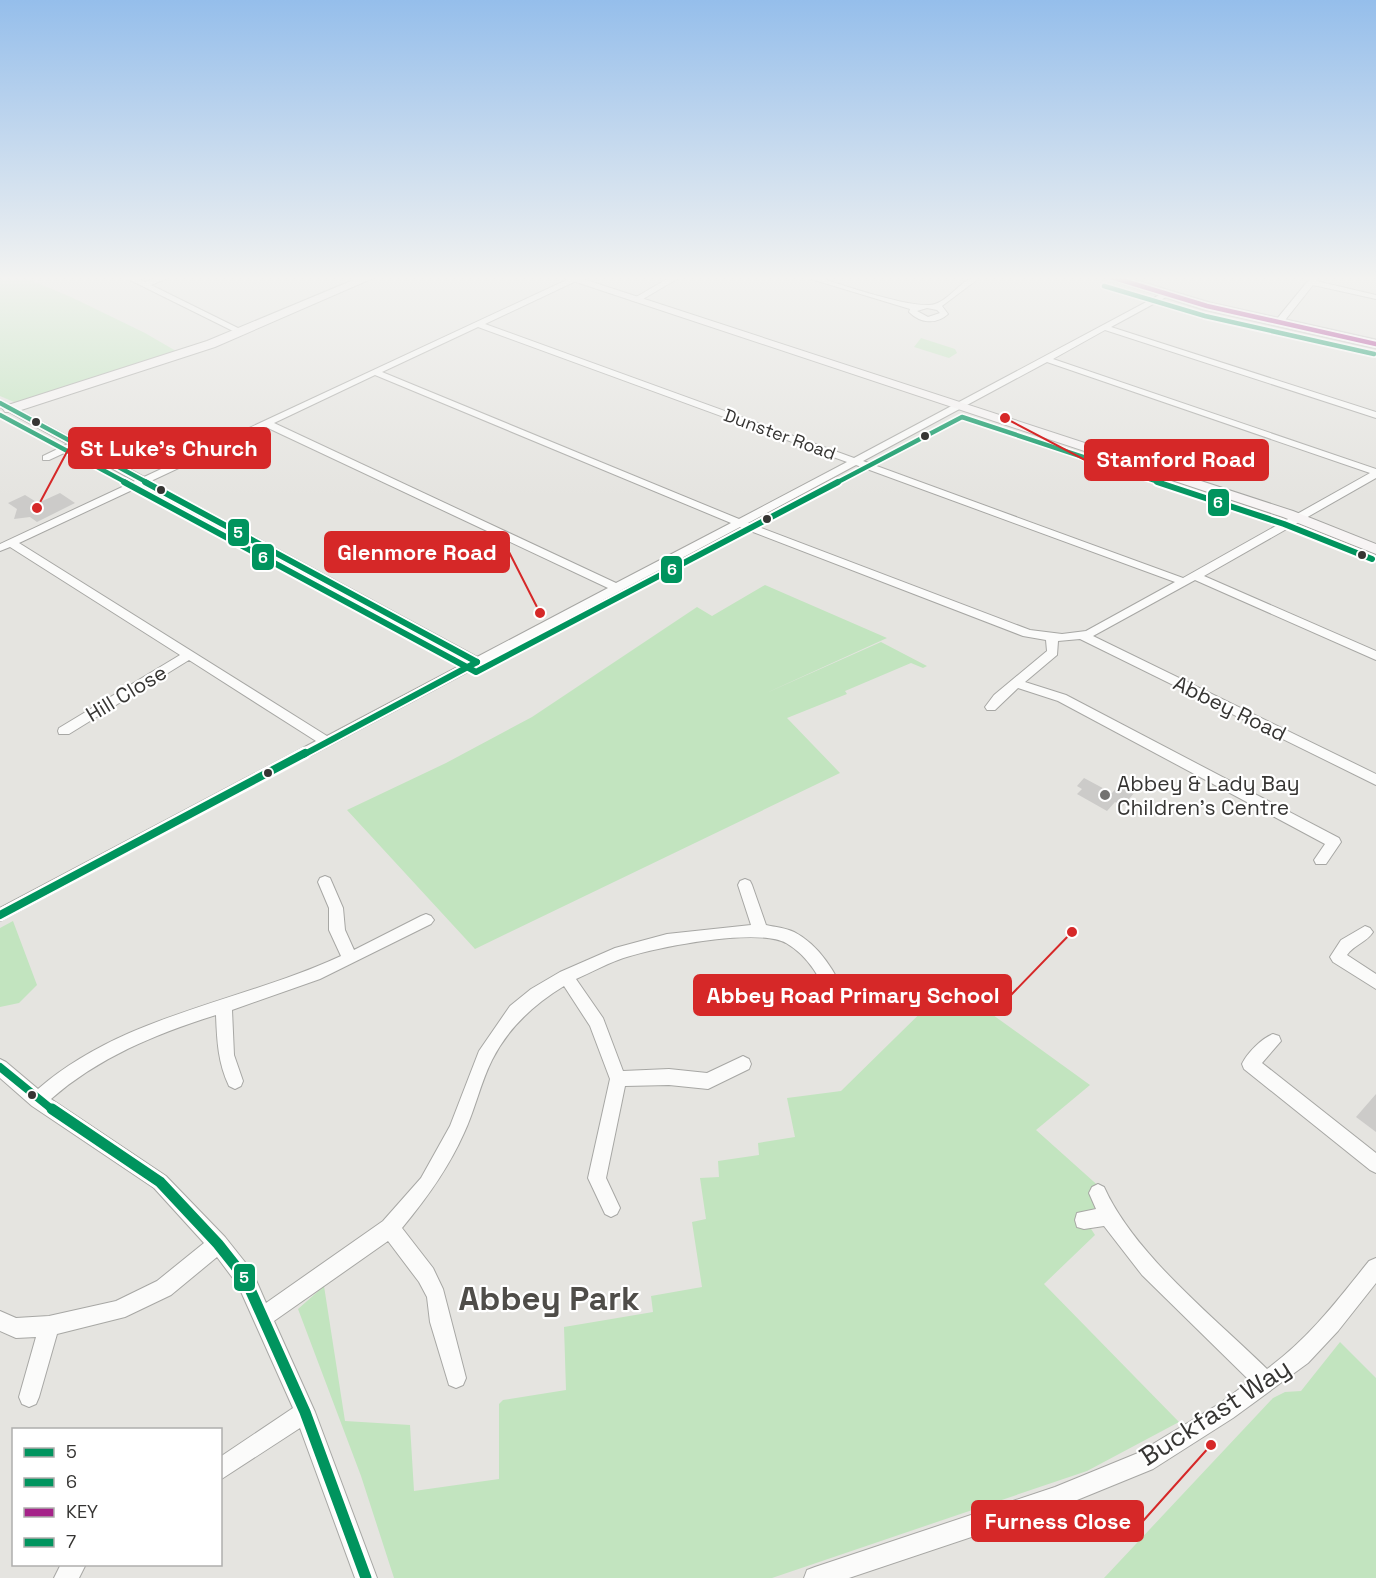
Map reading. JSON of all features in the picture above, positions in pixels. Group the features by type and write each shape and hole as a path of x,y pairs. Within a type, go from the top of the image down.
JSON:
{"street":[{"path":"3,408 195,350"},
{"path":"6,545 423,350"},
{"name":"Dunster Road","path":"548,350 1184,582"},
{"path":"788,350 1298,518 1376,549"},
{"path":"0,915 961,406 1063,350"},
{"path":"1174,350 1376,415"},
{"path":"1046,359 1376,473"},
{"path":"375,372 740,523 1027,633 1052,637 1083,636 1097,631 1376,473"},
{"path":"3,408 75,444 477,662"},
{"path":"266,423 616,588"},
{"path":"46,458 75,444"},
{"path":"85,493 101,501"},
{"path":"6,545 189,655 327,742"},
{"path":"1195,576 1376,656"},
{"name":"Abbey Road","path":"1083,636 1376,780"},
{"path":"991,706 1053,652 1052,637"},
{"name":"Hill Close","path":"64,731 189,655"},
{"path":"1016,683 1062,698 1334,842 1321,860"},
{"path":"325,882 336,908 337,930 350,958"},
{"path":"745,885 760,930"},
{"path":"38,1100 53,1085 100,1052 130,1037 298,981 426,920"},
{"path":"264,1316 390,1228 426,1184 457,1130 485,1056 516,1011 537,994 566,977 615,954 667,940 760,930 789,937 814,956 834,987 838,999"},
{"path":"1365,932 1346,944 1338,957 1376,982"},
{"path":"566,977 597,1023 618,1079 597,1178 611,1208"},
{"path":"224,1006 226,1055 235,1081"},
{"path":"1273,1041 1250,1064 1376,1164"},
{"path":"618,1079 669,1077 708,1081 743,1064"},
{"path":"0,1067 38,1100 160,1182 218,1244 245,1278 306,1412 366,1578"},
{"path":"1098,1193 1108,1216 1149,1268 1267,1383"},
{"path":"1084,1220 1108,1216"},
{"path":"390,1228 426,1275 436,1296 440,1322 456,1378"},
{"path":"0,1321 16,1328 49,1326 118,1310 164,1288 218,1244"},
{"name":"Buckfast Way","path":"815,1578 1055,1498 1145,1461 1190,1435 1267,1383 1301,1356 1331,1324 1376,1268"},
{"path":"30,1397 49,1326"},
{"path":"222,1469 306,1412"}],"green space":[{"path":"0,350 176,351 21,402 14,402 0,396"},
{"path":"922,350 955,350 957,353 949,358"},
{"path":"765,585 887,638 764,694 881,642 927,666 923,668 911,663 845,691 847,694 787,718 840,773 475,949 347,810 446,763 532,717 697,607 712,616"},
{"path":"13,921 37,985 19,1003 0,1007 0,928"},
{"path":"950,984 1090,1085 1036,1130 1103,1190 1093,1192 1096,1208 1082,1215 1095,1235 1044,1284 1179,1422 1087,1471 772,1578 394,1578 361,1476 298,1309 324,1286 345,1421 410,1425 414,1491 499,1479 499,1404 503,1400 566,1390 564,1327 653,1312 651,1296 702,1287 692,1222 706,1219 700,1178 719,1177 718,1161 759,1155 758,1143 795,1137 787,1098 841,1091"},
{"path":"1340,1342 1376,1378 1376,1578 1104,1578 1273,1398 1285,1392 1301,1391"}],"building":[{"path":"60,493 75,503 37,522 30,517 14,519 17,509 8,503 25,495 38,503"},
{"name":"Abbey & Lady Bay Children's Centre","path":"1084,778 1112,793 1120,784 1135,792 1122,807 1115,802 1107,811 1077,794 1082,789 1077,786"},
{"path":"1376,1094 1376,1132 1356,1117"}],"transit line":[{"name":"7","path":"1355,350 1374,354"},
{"name":"5","path":"0,403 477,662"},
{"name":"6","path":"0,415 476,672 962,417 1284,524 1372,559"},
{"name":"5","path":"0,915 477,662"},
{"name":"5","path":"0,1067 38,1100 160,1182 218,1244 245,1278 305,1412 366,1578"}],"place":[{"name":"Stamford Road","path":"1005,418"},
{"name":"St Luke's Church","path":"37,508"},
{"name":"Glenmore Road","path":"540,613"},
{"name":"Abbey & Lady Bay Children's Centre","path":"1105,795"},
{"name":"Abbey Road Primary School","path":"1072,932"},
{"name":"Furness Close","path":"1211,1445"}],"district":[{"name":"Abbey Park","path":"549,1299"}]}
